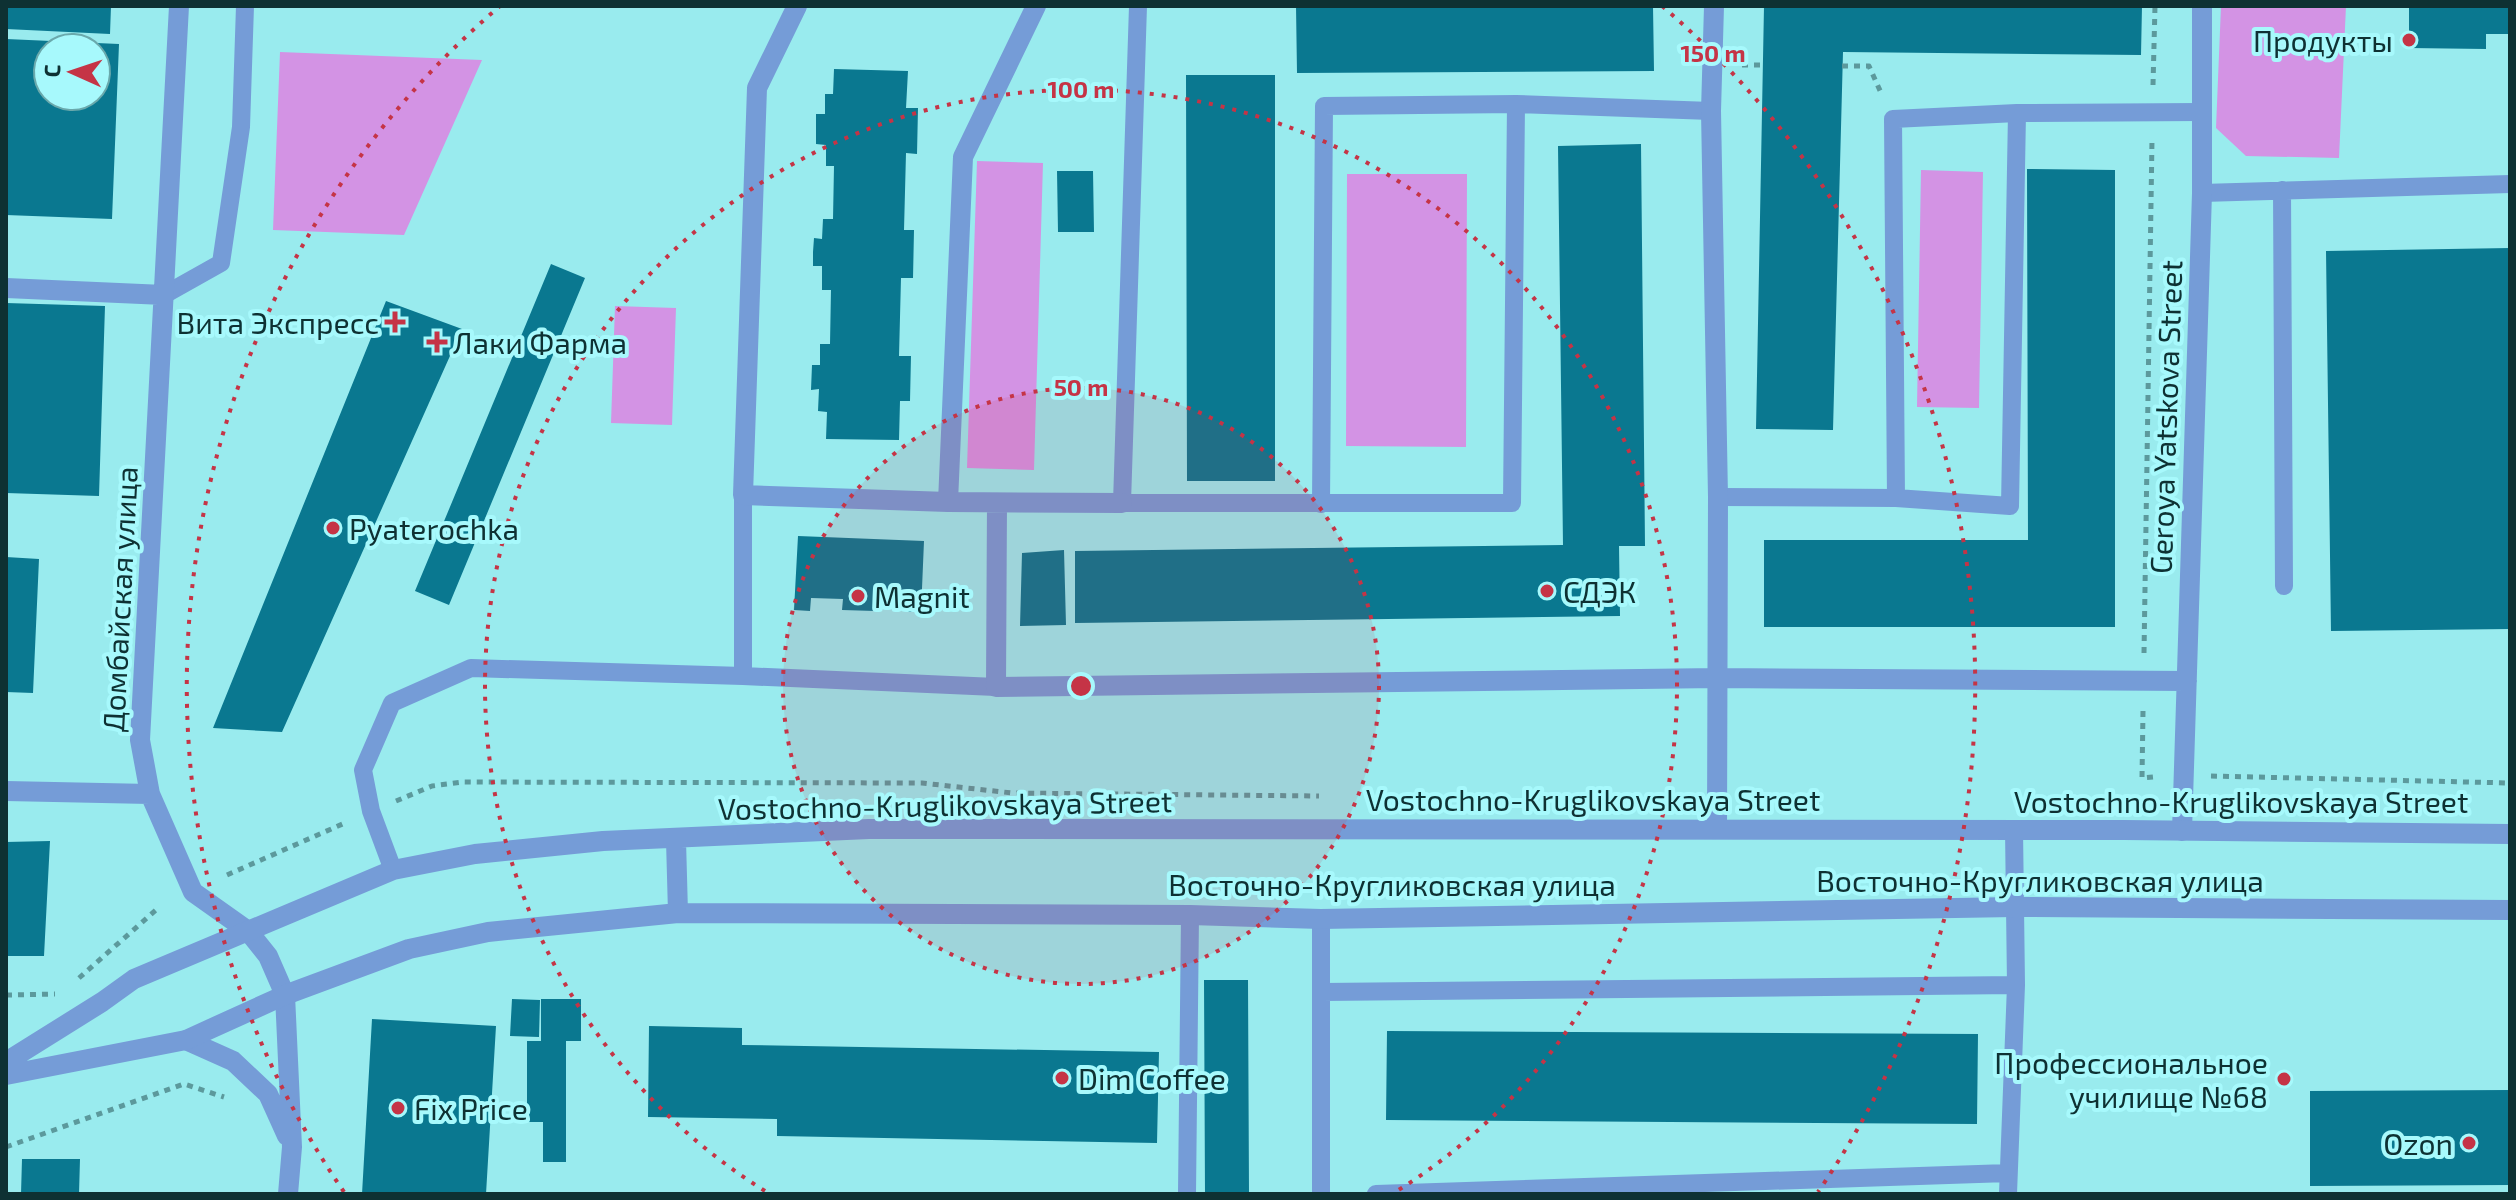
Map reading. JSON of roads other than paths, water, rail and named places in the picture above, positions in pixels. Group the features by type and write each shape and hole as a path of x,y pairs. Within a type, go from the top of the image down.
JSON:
{"street":[{"name":"Домбайская улица","path":"179,6 140,740 150,794 193,892 248,931 268,956 285,995 292,1147 288,1194"},
{"path":"797,6 757,88 743,495 948,502 1122,503"},
{"path":"948,502 963,157 1036,6"},
{"path":"1714,6 1711,111 1718,497 1717,829"},
{"name":"Geroya Yatskova Street","path":"2182,831 2202,193 2202,6"},
{"path":"6,288 164,295"},
{"path":"997,503 996,687 1717,678 2187,681"},
{"path":"6,791 150,794"},
{"name":"Vostochno-Kruglikovskaya Street","path":"676,840 869,829 2014,829 2510,834"},
{"path":"6,1062 134,979 393,870 475,854 603,841 676,840 678,913"},
{"name":"Восточно-Кругликовская улица","path":"6,1075 186,1040 285,995 409,949 488,932 678,913 1190,915 1321,919 2014,907 2510,910"},
{"path":"186,1040 233,1061 268,1094 292,1147"}],"lane":[{"path":"164,295 221,263 241,127 245,6"},
{"path":"1138,6 1122,503 1512,503 1516,104"},
{"path":"1321,504 1324,106 1516,104 1711,111"},
{"path":"1896,498 1893,119 2017,113 2201,112"},
{"path":"1718,497 1896,498 2010,506 2017,113"},
{"path":"2202,193 2510,184"},
{"path":"2282,190 2284,586"},
{"path":"743,495 743,676"},
{"path":"393,870 371,811 363,770 392,703 471,668 996,687"},
{"path":"2008,1194 2016,985 2014,829"},
{"path":"1187,1194 1190,915"},
{"path":"1321,919 1321,1194"},
{"path":"1322,992 2016,985"},
{"path":"1376,1194 2008,1173"}],"place":[{"name":"Продукты","path":"2409,40"},
{"name":"Вита Экспресс","path":"395,322"},
{"name":"Лаки Фарма","path":"437,342"},
{"name":"Pyaterochka","path":"333,528"},
{"name":"СДЭК","path":"1547,591"},
{"name":"Magnit","path":"858,596"},
{"name":"Dim Coffee","path":"1062,1078"},
{"name":"Профессиональное училище №68","path":"2284,1079"},
{"name":"Fix Price","path":"398,1108"},
{"name":"Ozon","path":"2469,1143"}]}
